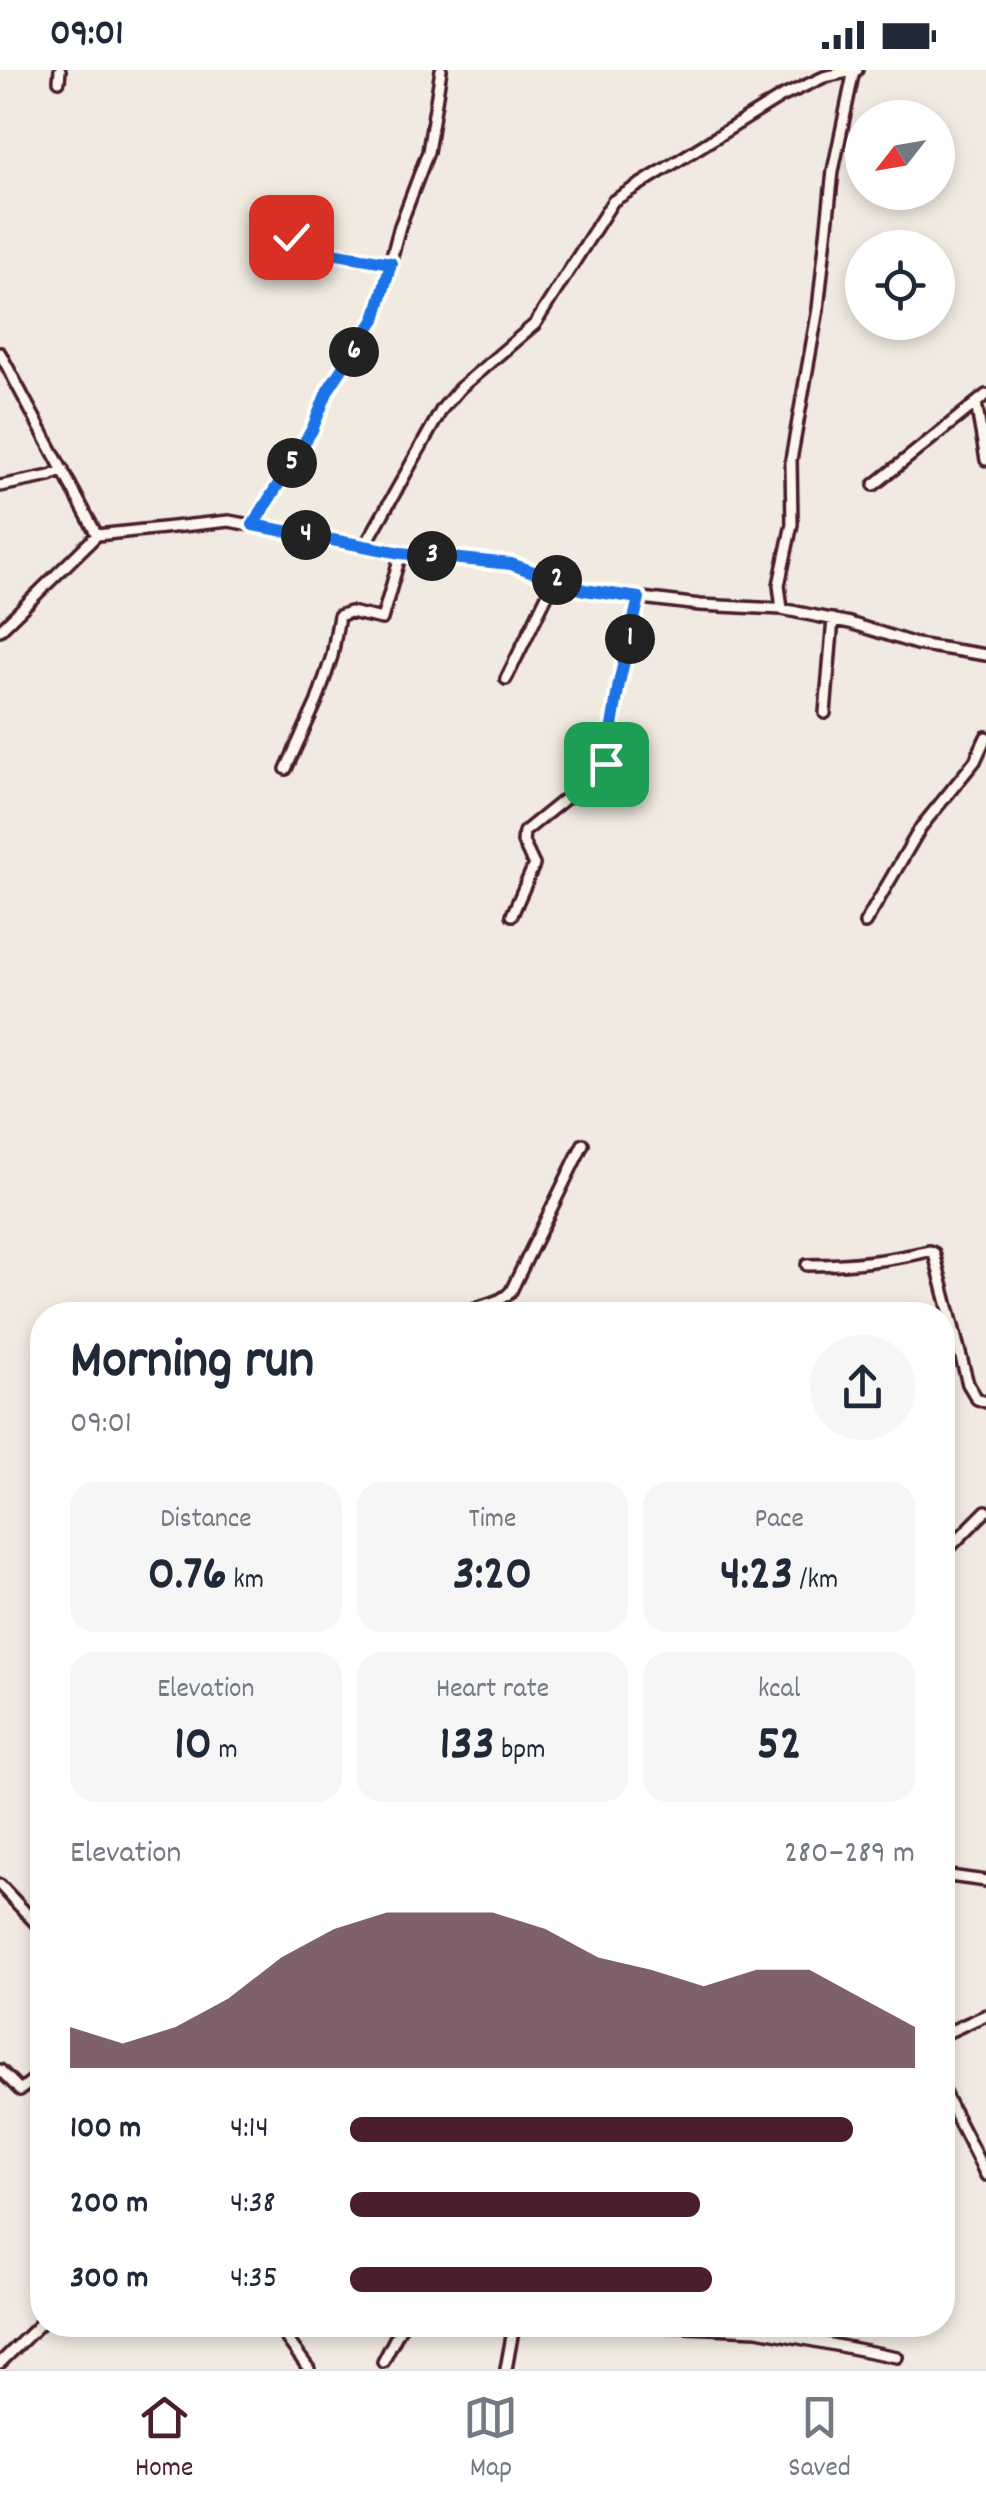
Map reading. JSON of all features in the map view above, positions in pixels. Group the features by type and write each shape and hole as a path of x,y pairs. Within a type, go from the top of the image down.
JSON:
{"street":[{"path":"253,525 312,430 328,390 375,319 428,152 441,70"},
{"path":"365,546 442,409 460,388 535,324 613,201 782,97 824,78 855,70 833,171 818,309 791,460 792,524 779,585 782,609"},
{"path":"267,233 291,237 314,250 391,263"},
{"path":"0,353 97,535"},
{"path":"874,486 986,395"},
{"path":"976,404 986,460"},
{"path":"0,486 63,470"},
{"path":"0,630 97,535 229,521 401,553 511,564 584,590 782,609 832,618 916,644 986,655"},
{"path":"286,769 317,700 332,656 339,616 350,612 382,618 401,553"},
{"path":"506,680 555,580"},
{"path":"512,915 534,865 523,842 524,832 606,764 619,683 639,598"},
{"path":"825,713 832,618"},
{"path":"865,923 920,826 976,761 986,737"},
{"path":"496,1302 511,1291 583,1144"},
{"path":"807,1265 897,1260 929,1251 934,1254 947,1302"},
{"path":"955,1334 968,1384 977,1399 986,1402"},
{"path":"955,1542 986,1512"},
{"path":"955,1877 986,1882"},
{"path":"0,1885 30,1917"},
{"path":"955,2029 986,2016"},
{"path":"0,2070 20,2090 30,2083"},
{"path":"955,2114 986,2175"},
{"path":"0,2362 30,2333"},
{"path":"285,2337 308,2369"},
{"path":"383,2362 396,2337"},
{"path":"506,2369 512,2337"},
{"path":"794,2337 898,2357"}],"route":[{"path":"291,237 328,254 358,255 391,263 375,319 328,390 312,430 253,525 401,553 511,564 584,590 639,598 619,683 606,764"}]}
